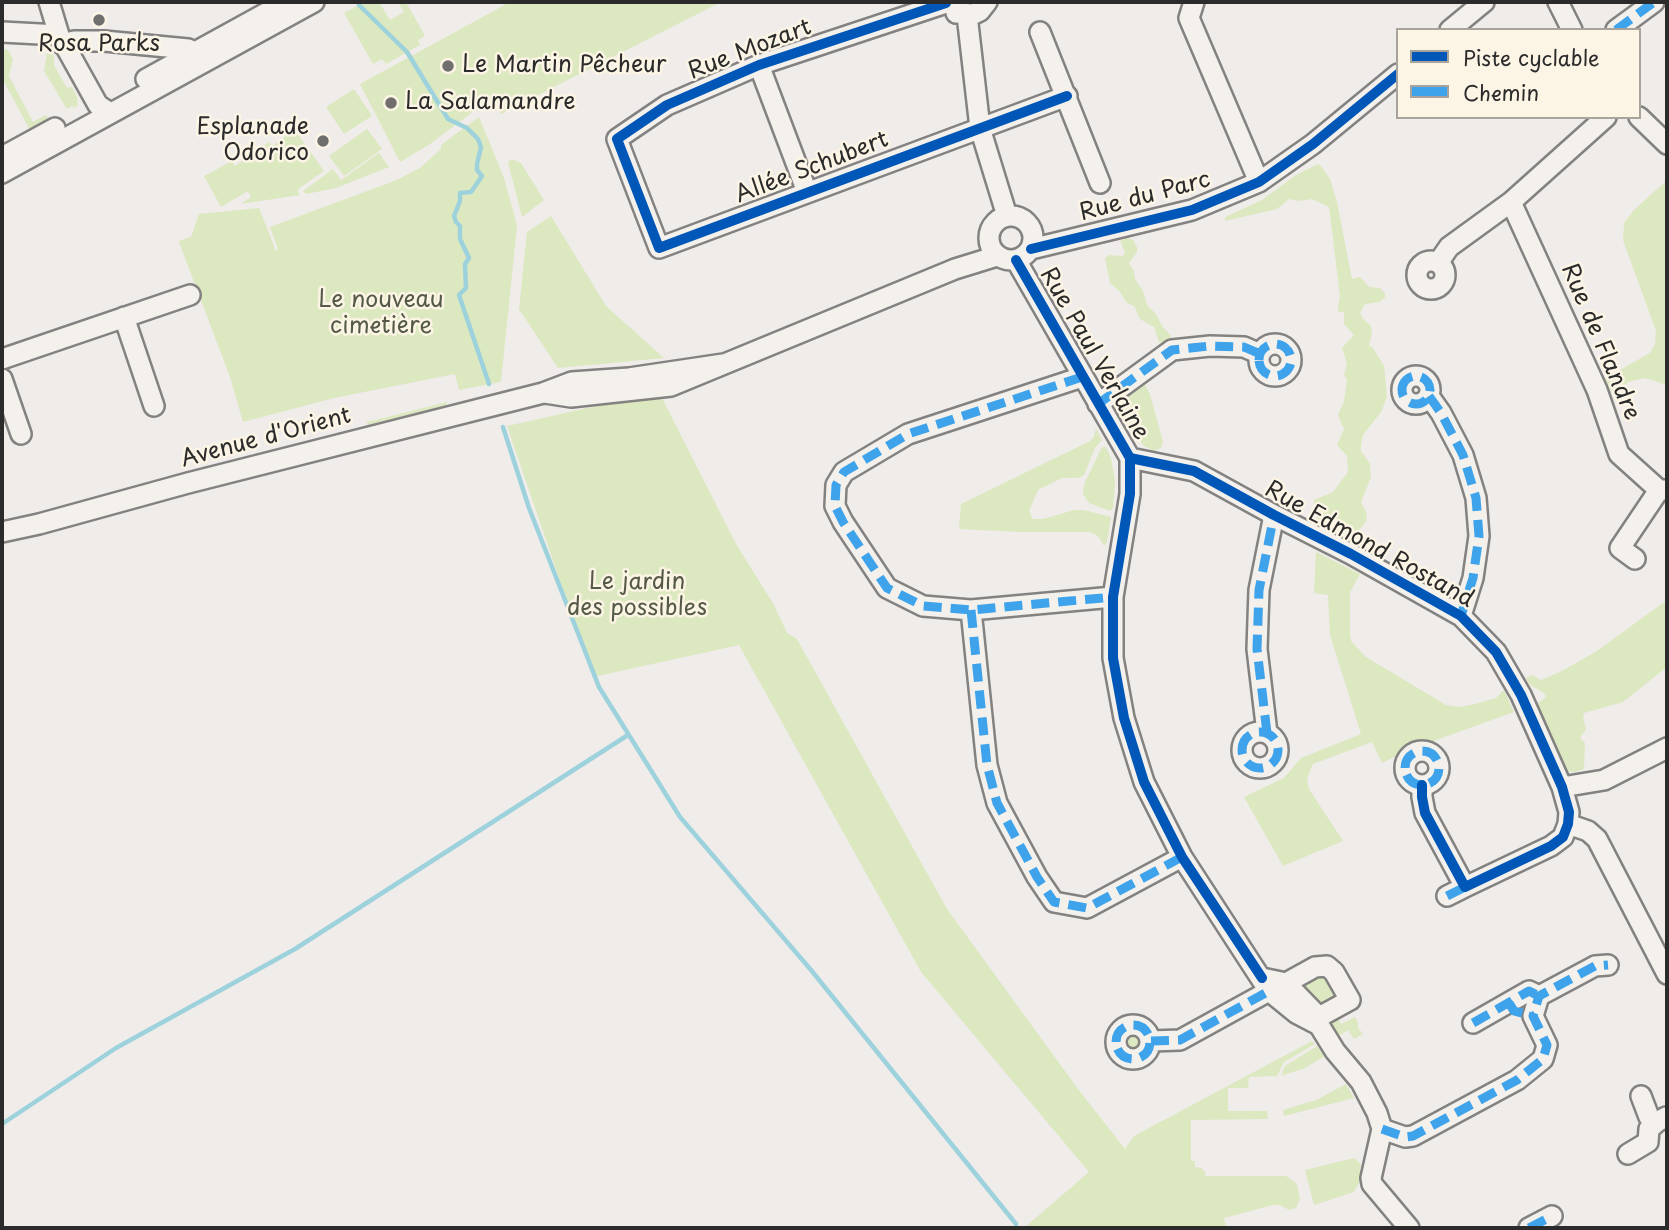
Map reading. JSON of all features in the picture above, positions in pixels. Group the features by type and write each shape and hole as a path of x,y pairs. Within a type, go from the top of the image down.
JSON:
{"street":[{"path":"49,2 61,40 104,109"},
{"path":"201,56 286,2"},
{"path":"2,157 104,109 201,56 314,2"},
{"path":"946,2 955,12 967,15 980,11 987,2"},
{"name":"Rue Mozart","path":"659,248 617,139 667,106 759,65 946,2"},
{"path":"1194,2 1189,18 1259,182"},
{"path":"1452,28 1484,2"},
{"path":"1558,2 1571,28"},
{"path":"1619,28 1654,2"},
{"path":"967,15 980,128 1007,216"},
{"path":"2,32 61,40 175,47 201,56"},
{"path":"1040,32 1100,183"},
{"path":"759,65 807,192"},
{"name":"Rue du Parc","path":"544,393 572,382 629,378 723,364 955,269 1192,210 1259,182 1313,144 1396,76"},
{"name":"Allée Schubert","path":"659,248 1067,96"},
{"path":"2,173 104,109"},
{"path":"1437,263 1449,247 1511,202 1604,119"},
{"path":"1641,119 1667,144"},
{"name":"Rue de Flandre","path":"1511,202 1597,390 1619,454 1663,490 1620,548 1635,559"},
{"path":"1007,216 1020,218 1030,226 1033,234 1015,255 990,246 989,234 995,222 1007,216"},
{"name":"Rue du Parc","path":"1030,226 1072,238"},
{"name":"Rue du Parc","path":"955,269 989,234"},
{"name":"Rue Paul Verlaine","path":"1015,255 1130,458 1129,494 1113,597 1113,658 1124,718 1144,782 1182,858 1272,984 1296,1013 1319,1021"},
{"path":"2,359 190,295"},
{"path":"124,317 154,406"},
{"path":"1098,404 1172,350 1210,346 1244,347 1260,354"},
{"path":"1082,377 908,434 844,472 836,485 835,506 887,588 923,606 971,610 1113,597"},
{"path":"2,379 21,434"},
{"name":"Avenue d'Orient","path":"2,532 544,393"},
{"path":"1429,396 1463,455 1476,498 1479,536 1473,578 1461,616"},
{"name":"Rue Edmond Rostand","path":"1130,458 1194,471 1461,616 1496,652 1521,695 1562,787 1569,812 1569,824"},
{"path":"1267,733 1257,649 1259,590 1275,515"},
{"path":"971,610 987,765 997,803 1037,877 1054,902 1087,908 1182,858"},
{"path":"1562,787 1604,780 1667,748"},
{"path":"1422,785 1425,813 1465,887"},
{"path":"1447,897 1551,846 1563,837 1569,824 1588,831 1597,839 1667,974"},
{"path":"1382,1129 1405,1137 1413,1136 1517,1080 1543,1059 1547,1045 1533,1016 1539,996 1595,966 1608,965"},
{"path":"1151,1041 1180,1040 1272,984 1315,967 1327,966 1334,972 1350,1000 1319,1021 1335,1051 1361,1082 1377,1113 1382,1129 1372,1184 1409,1228"},
{"path":"1473,1023 1529,992 1539,996"},
{"path":"1509,1003 1514,1012 1533,1016"},
{"path":"1641,1096 1648,1117 1662,1119"},
{"path":"1628,1154 1648,1142 1649,1129 1662,1119"},
{"path":"1530,1228 1552,1216"}],"green space":[{"path":"364,2 379,2 390,20 404,12 398,2 406,2 425,36 418,40 420,45 386,64 382,59 373,64 344,13"},
{"path":"510,2 721,2 501,114 490,99 430,144 400,162 360,84"},
{"path":"2,49 8,50 13,59 9,76 33,122 46,115 48,119 30,130 2,78"},
{"path":"47,53 54,55 54,65 67,88 72,87 77,97 78,105 74,108 72,106 67,109 44,71"},
{"path":"354,89 372,116 344,134 326,107"},
{"name":"Le nouveau cimetière","path":"479,117 504,178 517,225 501,382 459,390 455,374 334,398 243,422 230,377 179,241 191,237 199,214 259,208 276,251 278,249 270,227 397,180 420,168 441,149 441,145"},
{"path":"367,129 382,149 344,176 329,156"},
{"path":"295,130 324,171 297,190 300,195 241,204 251,197 248,191 221,207 204,176 232,161 235,166 269,142 272,146"},
{"path":"379,153 389,167 336,188 306,194 303,191 333,169 341,180"},
{"path":"512,159 521,163 544,200 522,217 508,162"},
{"path":"1318,164 1330,179 1337,202 1352,279 1360,277 1369,287 1380,288 1385,294 1385,298 1379,302 1365,304 1360,313 1371,326 1369,345 1384,366 1387,397 1381,412 1363,435 1361,445 1361,451 1370,464 1371,477 1361,502 1367,514 1366,521 1358,532 1353,534 1347,531 1335,536 1329,531 1337,518 1322,524 1317,523 1314,500 1333,492 1348,472 1347,456 1337,445 1344,429 1338,415 1344,401 1347,380 1344,374 1347,364 1342,348 1354,335 1344,324 1344,312 1339,312 1338,307 1340,296 1329,207 1312,199 1289,199 1277,209 1225,221 1225,217 1262,200 1296,175"},
{"path":"1667,180 1667,385 1645,378 1631,381 1609,392 1604,379 1650,353 1655,344 1656,331 1623,240 1624,223 1634,210"},
{"path":"551,216 606,306 664,358 558,368 519,309 527,232"},
{"path":"1127,238 1133,240 1137,247 1137,252 1129,263 1135,279 1143,291 1147,305 1171,336 1169,341 1164,343 1159,342 1154,327 1140,319 1135,307 1126,302 1110,283 1105,258 1110,255 1123,256 1125,252 1120,241"},
{"path":"1142,380 1150,394 1163,442 1161,448 1154,451 1144,446 1131,430 1121,404 1126,394"},
{"name":"Le jardin des possibles","path":"659,392 736,544 774,605 787,633 797,639 947,909 1125,1149 1134,1136 1312,1041 1315,1044 1284,1062 1277,1076 1249,1077 1248,1088 1228,1088 1228,1111 1267,1111 1268,1119 1191,1120 1191,1161 1195,1161 1195,1167 1201,1168 1205,1176 1286,1176 1297,1184 1300,1199 1296,1208 1289,1210 1273,1205 1224,1218 1226,1228 1024,1228 1089,1172 921,972 739,645 593,677 507,426"},
{"path":"447,402 445,411 440,413 438,408 372,424 373,429 368,430 367,422"},
{"path":"1096,428 1102,440 1095,448 1084,475 1079,478 1062,478 1038,490 1029,511 1033,519 1043,519 1074,510 1111,517 1104,546 1098,536 1090,532 959,529 961,504 1090,441"},
{"path":"1102,447 1106,447 1111,458 1115,482 1113,508 1110,511 1089,503 1083,494 1084,484"},
{"path":"1316,552 1360,574 1350,592 1350,635 1351,641 1366,657 1446,705 1460,707 1475,704 1496,698 1504,690 1514,712 1409,750 1382,763 1372,742 1313,764 1307,778 1309,789 1343,841 1283,866 1244,797 1284,778 1301,758 1361,734 1330,635 1328,595 1314,593"},
{"path":"1667,600 1667,667 1623,702 1584,713 1586,729 1580,738 1585,743 1584,769 1576,772 1563,771 1560,758 1541,721 1542,715 1536,708 1546,697 1529,684 1526,678 1532,675 1541,680 1560,672 1597,651"},
{"path":"1324,973 1338,996 1319,1009 1297,985"},
{"path":"1336,1015 1341,1024 1355,1017 1363,1034 1354,1039 1348,1030 1333,1039 1328,1025"},
{"path":"1134,1032 1141,1035 1144,1042 1141,1049 1134,1052 1127,1049 1124,1042 1127,1035"},
{"path":"1317,1046 1325,1056 1305,1068 1281,1076 1285,1066"},
{"path":"1346,1084 1354,1098 1284,1116 1283,1110 1316,1100"},
{"path":"1354,1158 1361,1164 1359,1183 1354,1192 1314,1205 1305,1170"}],"waterway":[{"path":"359,5 407,52 448,119 467,128 478,139 481,147 477,170 482,176 471,192 460,193 454,216 460,226 460,239 469,258 465,264 466,288 459,295 489,384"},
{"path":"503,427 529,508 599,687 680,817 811,970 1016,1224"},
{"path":"2,1124 116,1048 295,949 628,735"}],"marked path":[{"path":"1619,28 1654,2"},
{"path":"1275,344 1287,348 1291,360 1287,372 1275,376 1263,372 1259,360 1263,348 1275,344"},
{"path":"1098,404 1172,350 1210,346 1244,347 1260,354"},
{"path":"1416,376 1426,380 1430,390 1426,400 1416,404 1406,400 1402,390 1406,380 1416,376"},
{"path":"1082,377 908,434 844,472 836,485 835,506 887,588 923,606 971,610 1113,597"},
{"path":"1429,396 1463,455 1476,498 1479,536 1473,578 1461,616"},
{"path":"1267,733 1257,649 1259,590 1274,515"},
{"path":"971,610 987,765 997,803 1037,877 1054,902 1087,908 1182,857"},
{"path":"1260,732 1273,737 1278,750 1273,763 1260,768 1247,763 1242,750 1247,737 1260,732"},
{"path":"1422,751 1434,756 1439,768 1434,780 1422,785 1410,780 1405,768 1410,756 1422,751"},
{"path":"1447,896 1465,887"},
{"path":"1382,1129 1405,1137 1413,1136 1517,1080 1543,1059 1547,1045 1533,1016 1539,996 1595,966 1608,965"},
{"path":"1151,1041 1180,1040 1269,991"},
{"path":"1473,1023 1529,991 1539,996"},
{"path":"1509,1003 1514,1011 1533,1016"},
{"path":"1133,1025 1145,1030 1150,1042 1145,1054 1133,1059 1121,1054 1116,1042 1121,1030 1133,1025"},
{"path":"1529,1228 1552,1216"}],"cycle path":[{"path":"946,3 759,65 667,105 617,139 659,248 1067,96"},
{"path":"1031,249 1192,210 1259,182 1313,144 1396,76"},
{"path":"1016,260 1130,458 1130,494 1113,597 1113,658 1124,718 1144,782 1182,857 1262,978"},
{"path":"1130,458 1194,471 1461,616 1496,652 1521,695 1562,787 1569,812 1568,824 1563,837 1551,846 1465,887 1425,813 1422,785"}],"place":[{"name":"Rosa Parks","path":"99,20"},
{"name":"Le Martin Pêcheur","path":"448,66"},
{"name":"La Salamandre","path":"391,103"},
{"name":"Esplanade Odorico","path":"323,141"}]}
